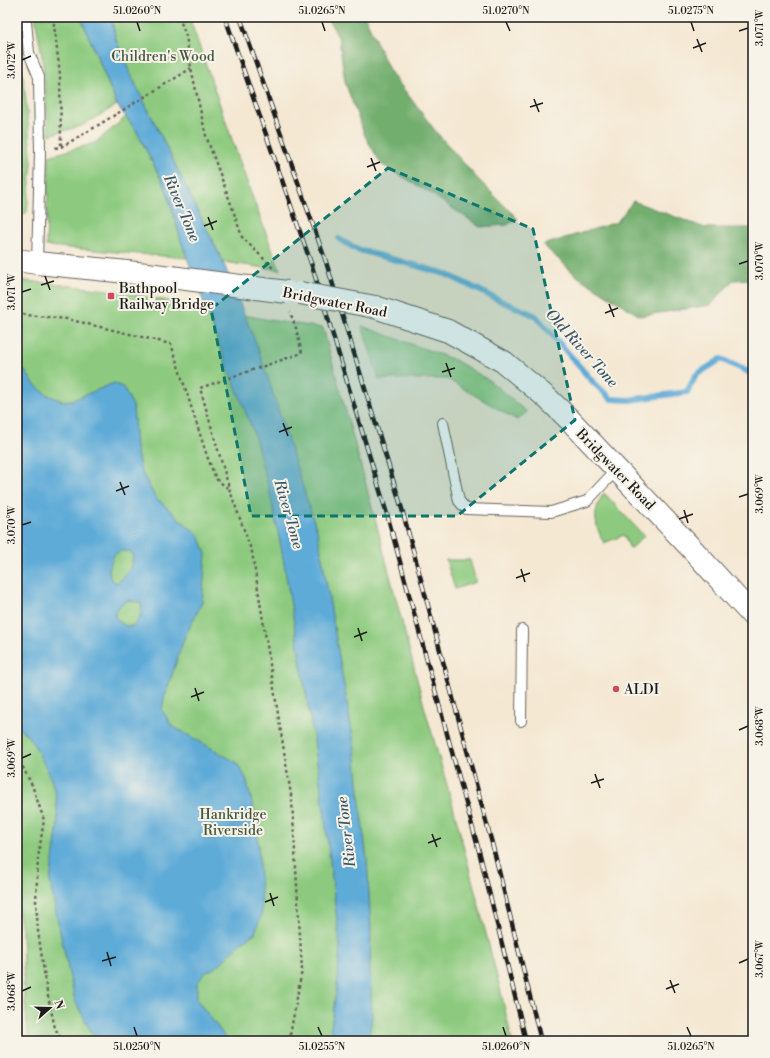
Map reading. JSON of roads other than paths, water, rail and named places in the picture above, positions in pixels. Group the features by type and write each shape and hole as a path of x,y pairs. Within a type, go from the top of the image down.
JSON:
{"main road":[{"name":"Bridgwater Road","path":"27,261 147,274 292,297 375,307 448,331 504,362 546,397 617,469 753,616"}],"lane":[{"path":"25,20 29,53 39,78 40,153 27,261"},
{"path":"443,423 459,501 466,509 551,512 587,501 617,469"},
{"path":"521,721 522,630"}],"water":[{"name":"River Tone","path":"81,17 111,17 116,40 130,73 223,262 256,343 318,534 355,749 367,859 371,929 370,970 372,1018 368,1041 329,1041 338,978 340,946 323,803 282,552 270,493 253,431 182,244 166,189 136,130 117,105"},
{"path":"17,360 35,385 46,394 62,401 73,400 114,383 124,388 133,406 136,448 141,471 155,497 199,535 206,554 202,602 184,639 164,698 162,710 172,726 236,762 246,778 257,823 262,913 255,933 242,942 218,966 205,973 197,983 197,1000 228,1041 96,1041 75,1001 50,882 58,824 56,796 50,776 36,748 27,735 17,727","holes":["120,551 128,551 133,554 133,558 131,567 126,575 116,583 110,578 109,567 114,555","128,600 141,603 140,615 133,626 126,626 116,619 115,614 119,606"]}],"waterway":[{"name":"Old River Tone","path":"339,239 356,249 446,274 501,301 536,316 592,381 611,399 629,400 687,392 696,375 721,359 753,374"}],"railway":[{"path":"225,17 312,266 387,514 479,851 526,1041"},
{"path":"240,17 326,262 402,509 493,847 541,1041"}],"place":[{"name":"Bathpool Railway Bridge","path":"111,296"},
{"name":"ALDI","path":"616,689"}],"park label":[{"name":"Children's Wood","path":"163,56"},
{"name":"Hankridge Riverside","path":"233,822"}]}
